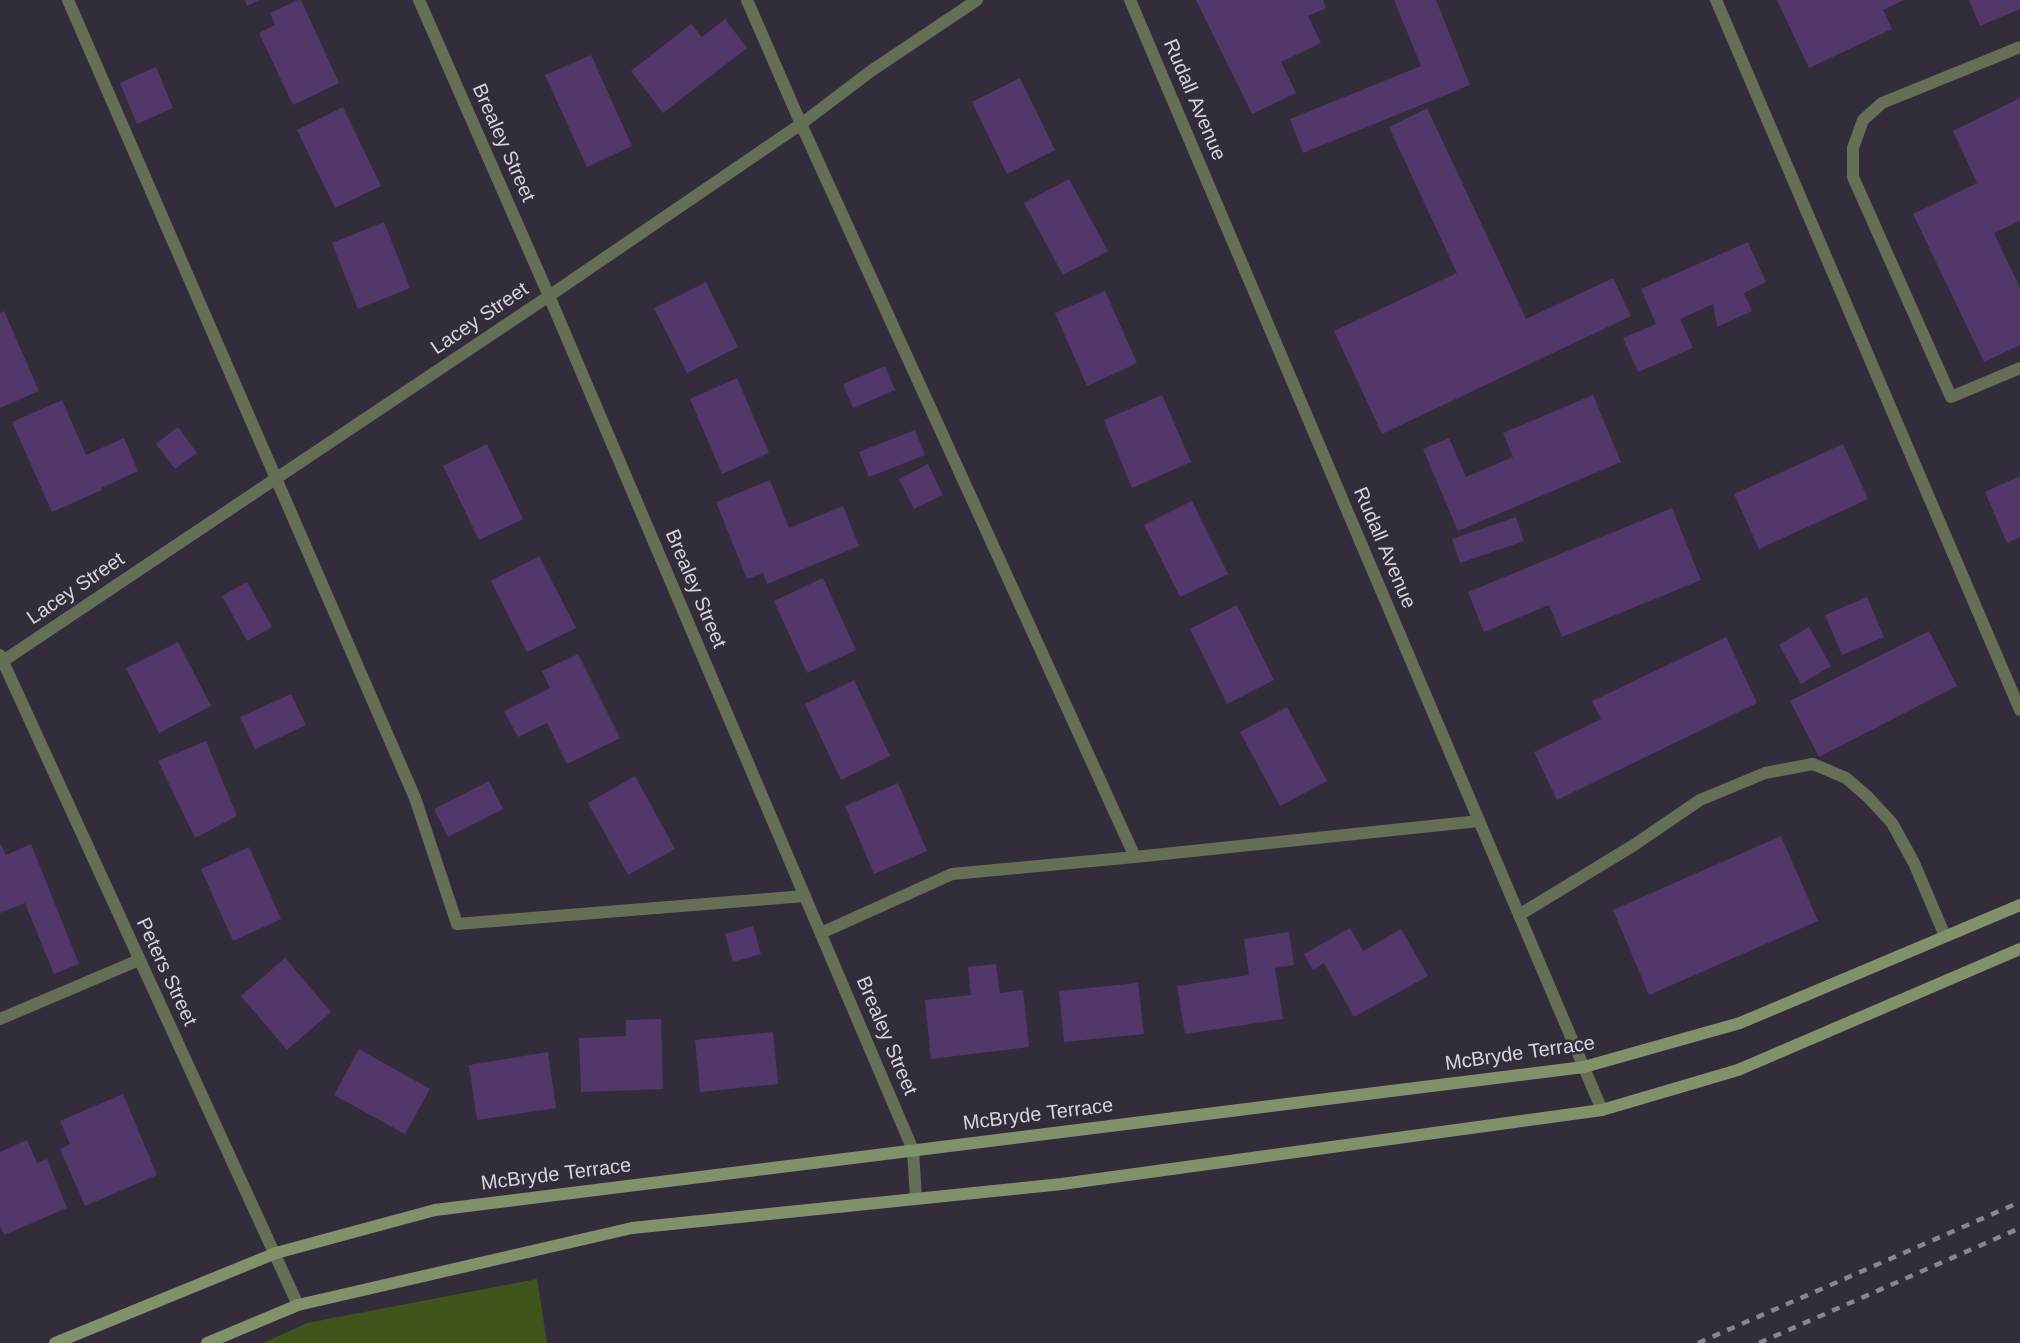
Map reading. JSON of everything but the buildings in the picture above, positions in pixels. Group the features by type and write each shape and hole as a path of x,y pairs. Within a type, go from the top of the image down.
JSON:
{"main road":[{"name":"McBryde Terrace","path":"55,1343 276,1253 435,1210 1584,1067 1740,1023 2020,905"},
{"path":"207,1343 298,1305 632,1228 1062,1184 1602,1110 1738,1070 2020,950"}],"street":[{"path":"68,0 415,798 457,924 805,896"},
{"name":"Brealey Street","path":"419,0 549,296 913,1150 916,1199"},
{"path":"747,0 801,124 1135,857"},
{"name":"Lacey Street","path":"1,660 549,296 801,124 871,71 977,0"},
{"name":"Rudall Avenue","path":"1130,0 1602,1110"},
{"path":"1716,0 2020,710"},
{"path":"2020,46 1882,103 1863,120 1853,148 1853,177 1951,397 2020,368"},
{"name":"Peters Street","path":"1,660 298,1305"},
{"path":"1519,915 1634,845 1700,800 1765,773 1813,764 1846,778 1893,823 1914,863 1945,936"},
{"path":"821,933 952,874 1479,821"},
{"path":"0,1019 139,960"}],"green space":[{"path":"537,1279 547,1343 263,1343 307,1323"}],"railway":[{"path":"1698,1343 2020,1202"},
{"path":"1759,1343 2020,1228"}]}
